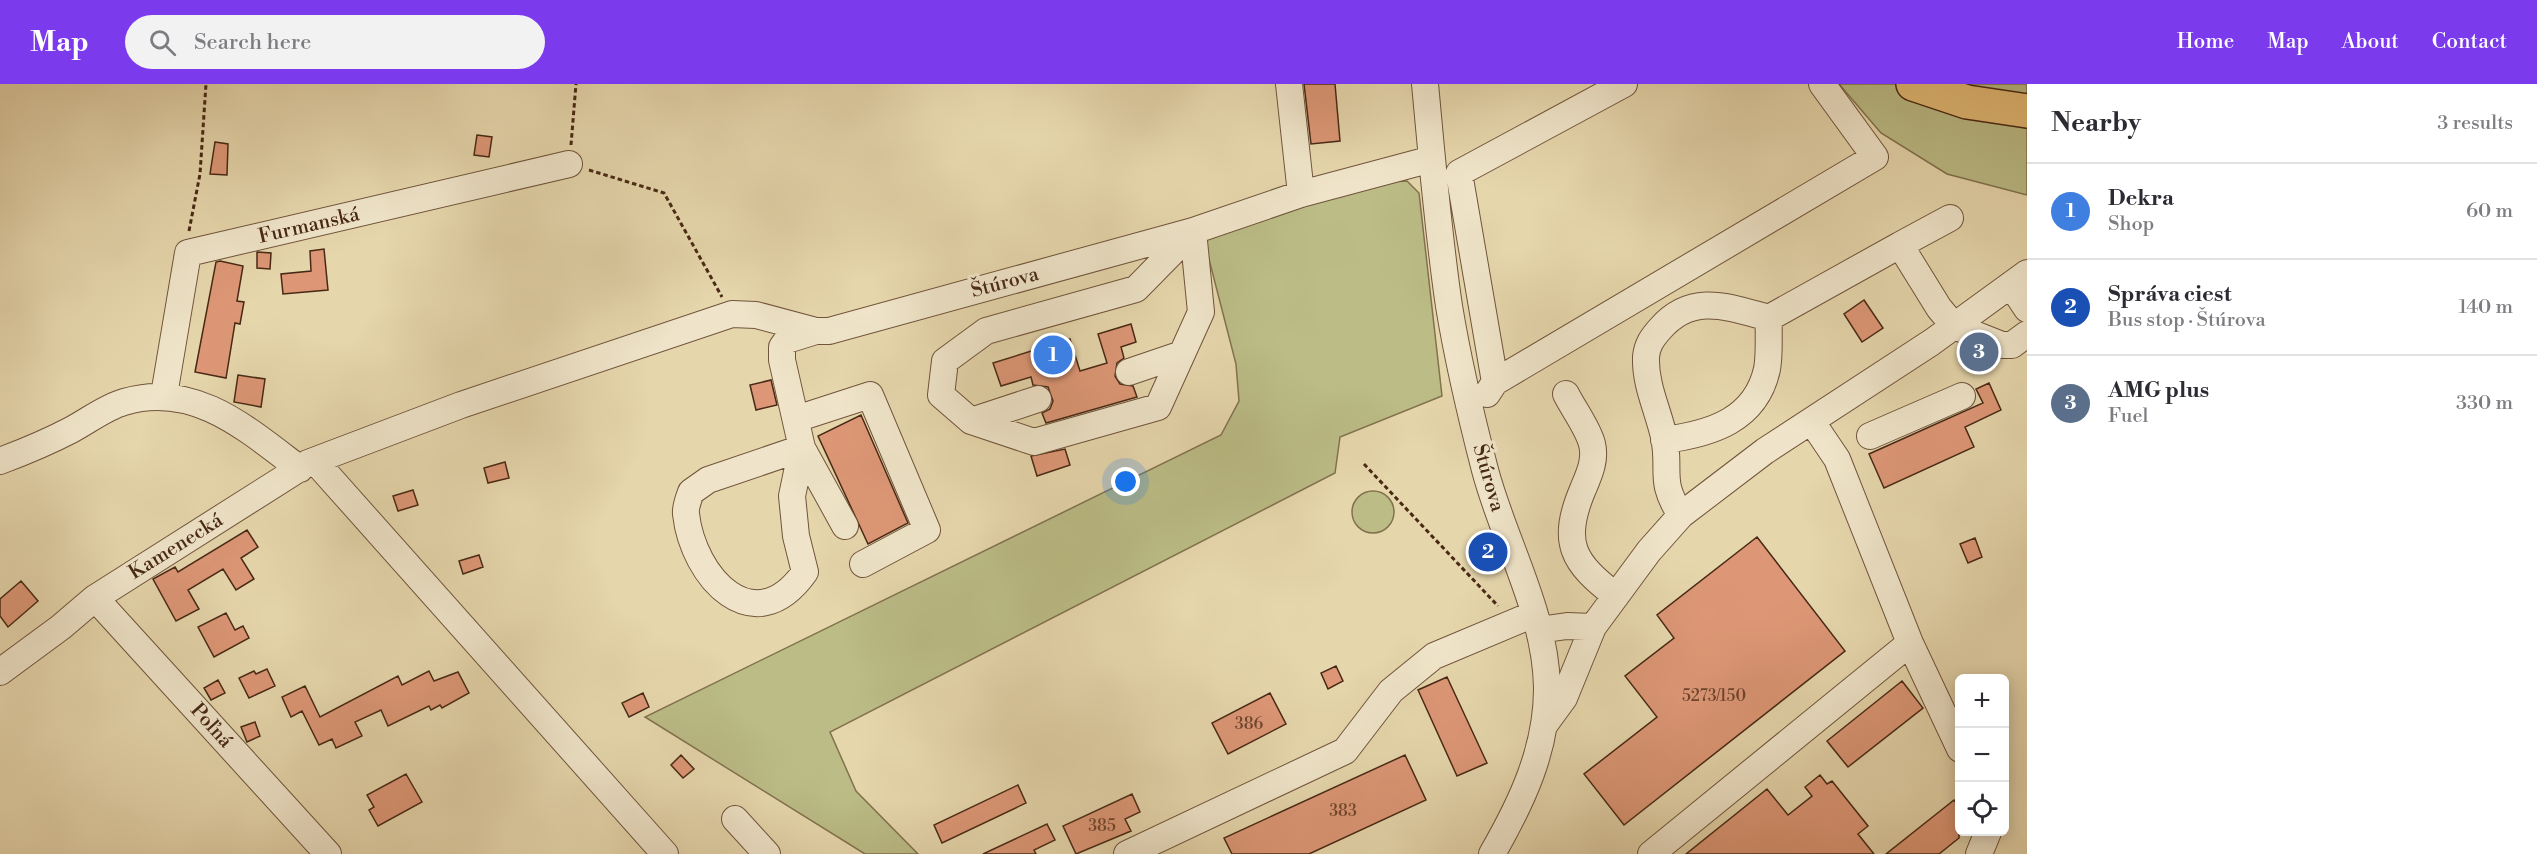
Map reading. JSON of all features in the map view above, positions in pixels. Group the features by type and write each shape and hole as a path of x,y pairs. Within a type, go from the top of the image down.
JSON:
{"highway":[{"path":"1913,84 1967,102 2027,111"}],"street":[{"path":"1289,84 1301,194"},
{"name":"Štúrova","path":"1425,84 1449,306 1472,418 1533,629 1547,690 1544,727 1521,803 1492,854"},
{"path":"1495,382 1459,173 1624,84"},
{"path":"1472,418 1495,382 1875,157 1822,84"},
{"name":"Štúrova","path":"796,419 782,360 782,347 787,340 816,331 829,331 1193,231 1301,194 1432,159"},
{"name":"Furmanská","path":"188,253 569,164"},
{"path":"1681,515 1669,498 1665,480 1664,440 1648,382 1646,356 1650,341 1676,314 1690,308 1717,304 1769,318 1950,218"},
{"path":"971,421 1035,442 1158,407 1201,312 1193,231"},
{"name":"Štúrova","path":"971,421 941,395 945,362 986,331 1136,289 1193,231"},
{"path":"1900,244 1939,308 1954,326 2002,345 2012,345 2027,334"},
{"path":"164,395 188,253"},
{"path":"1544,727 1564,698 1590,634 1649,551 1681,515 1765,450 1812,422 2019,279 2027,309"},
{"path":"732,314 756,315 816,331"},
{"name":"Kamenecká","path":"0,672 61,627 95,598 307,465 461,405 732,314"},
{"path":"1664,440 1709,432 1752,405 1767,368 1769,318"},
{"path":"1129,372 1182,354"},
{"path":"1566,394 1592,444 1590,474 1573,520 1574,549 1588,574 1616,596"},
{"path":"0,461 53,439 122,402 164,395 208,406 307,465 665,854"},
{"path":"845,526 802,448 796,419 870,395 927,530 863,564"},
{"path":"1870,436 1962,396"},
{"path":"971,421 1038,399"},
{"path":"1812,422 1836,459 1910,643 1955,740"},
{"path":"802,448 792,496 796,536 805,572 795,587 783,596 763,604 735,600 713,580 692,541 685,512 691,492 708,480 802,448"},
{"name":"Poľná","path":"95,598 328,854"},
{"path":"1127,854 1345,750 1391,691 1434,656 1533,629 1590,634"},
{"path":"1651,854 1910,643"},
{"path":"735,819 767,854"},
{"path":"1979,854 1986,836"}],"path":[{"path":"188,253 186,248 200,174 206,84"},
{"path":"576,84 569,164 664,194 732,314"},
{"path":"1364,464 1533,629"}],"green space":[{"path":"1839,84 2027,84 2027,195 1947,174 1881,133"},
{"path":"1407,181 1419,193 1442,396 1340,437 1335,473 830,732 856,791 918,854 865,854 645,717 1221,435 1239,401 1236,364 1203,236 1377,182"},
{"path":"1373,491 1388,497 1394,512 1388,527 1373,533 1358,527 1352,512 1358,497"}],"building":[{"path":"1304,84 1335,84 1340,141 1311,144"},
{"path":"477,135 492,137 489,157 474,155"},
{"path":"215,142 228,144 227,175 210,174"},
{"path":"324,249 328,290 283,294 281,274 311,271 310,251"},
{"path":"257,252 271,253 270,269 257,268"},
{"path":"216,262 243,266 237,301 244,302 240,324 235,323 226,378 195,372"},
{"path":"1864,300 1883,328 1862,342 1844,314"},
{"path":"1131,324 1136,342 1121,347 1124,358 1117,363 1115,376 1120,384 1133,386 1137,397 1046,423 1042,413 1050,409 1053,401 1048,387 1033,385 1031,377 1001,386 993,363 1070,339 1080,371 1107,363 1098,334"},
{"path":"1971,349 1985,355 1982,362 1968,355"},
{"path":"238,375 265,379 261,407 234,402"},
{"path":"771,380 777,405 756,410 750,385"},
{"path":"1989,383 2001,410 1965,427 1974,447 1884,488 1869,454 1983,403 1976,389"},
{"path":"861,415 908,523 868,544 818,436"},
{"path":"1065,449 1070,465 1037,476 1031,456"},
{"path":"505,462 509,478 488,483 484,468"},
{"path":"413,490 418,505 398,511 393,496"},
{"path":"247,530 258,547 241,558 254,579 236,590 223,569 188,590 199,609 176,621 153,579 175,567 178,572"},
{"path":"1757,537 1845,651 1624,825 1584,774 1657,717 1625,676 1674,638 1657,615"},
{"path":"1975,538 1982,557 1968,563 1960,544"},
{"path":"479,555 483,567 463,574 459,561"},
{"path":"21,581 38,601 8,627 0,616 0,599"},
{"path":"226,613 235,630 243,626 249,638 214,657 198,627"},
{"path":"1336,666 1343,681 1328,689 1321,673"},
{"path":"267,669 275,686 249,698 239,678 254,671 256,674"},
{"path":"429,671 434,681 458,672 469,693 442,708 440,705 431,710 429,706 388,726 381,710 355,722 362,736 336,748 332,739 319,745 302,711 291,717 282,697 305,686 320,717 398,676 402,685"},
{"path":"1447,677 1487,763 1457,776 1418,690"},
{"path":"218,680 225,693 211,700 204,688"},
{"path":"1902,681 1923,708 1848,767 1827,741"},
{"path":"643,693 649,707 629,717 622,703"},
{"path":"1270,693 1286,724 1228,754 1212,723"},
{"path":"255,722 260,736 247,742 241,727"},
{"path":"681,755 694,769 683,778 671,765"},
{"path":"1405,755 1426,800 1309,854 1232,854 1224,838"},
{"path":"406,774 422,802 378,826 369,810 374,807 367,795"},
{"path":"1820,775 1827,784 1832,781 1868,826 1858,834 1874,854 1686,854 1767,789 1788,815 1812,796 1805,787"},
{"path":"1018,785 1026,803 942,843 934,825"},
{"path":"1132,794 1140,812 1125,819 1131,831 1076,854 1063,826"},
{"path":"1954,800 1955,836 1959,838 1939,854 1886,854"},
{"path":"1047,824 1055,840 1034,850 1036,854 983,854"}],"place":[{"name":"AMG plus","path":"1979,352"},
{"name":"Dekra","path":"1053,355"},
{"name":"Správa ciest","path":"1488,552"}]}
